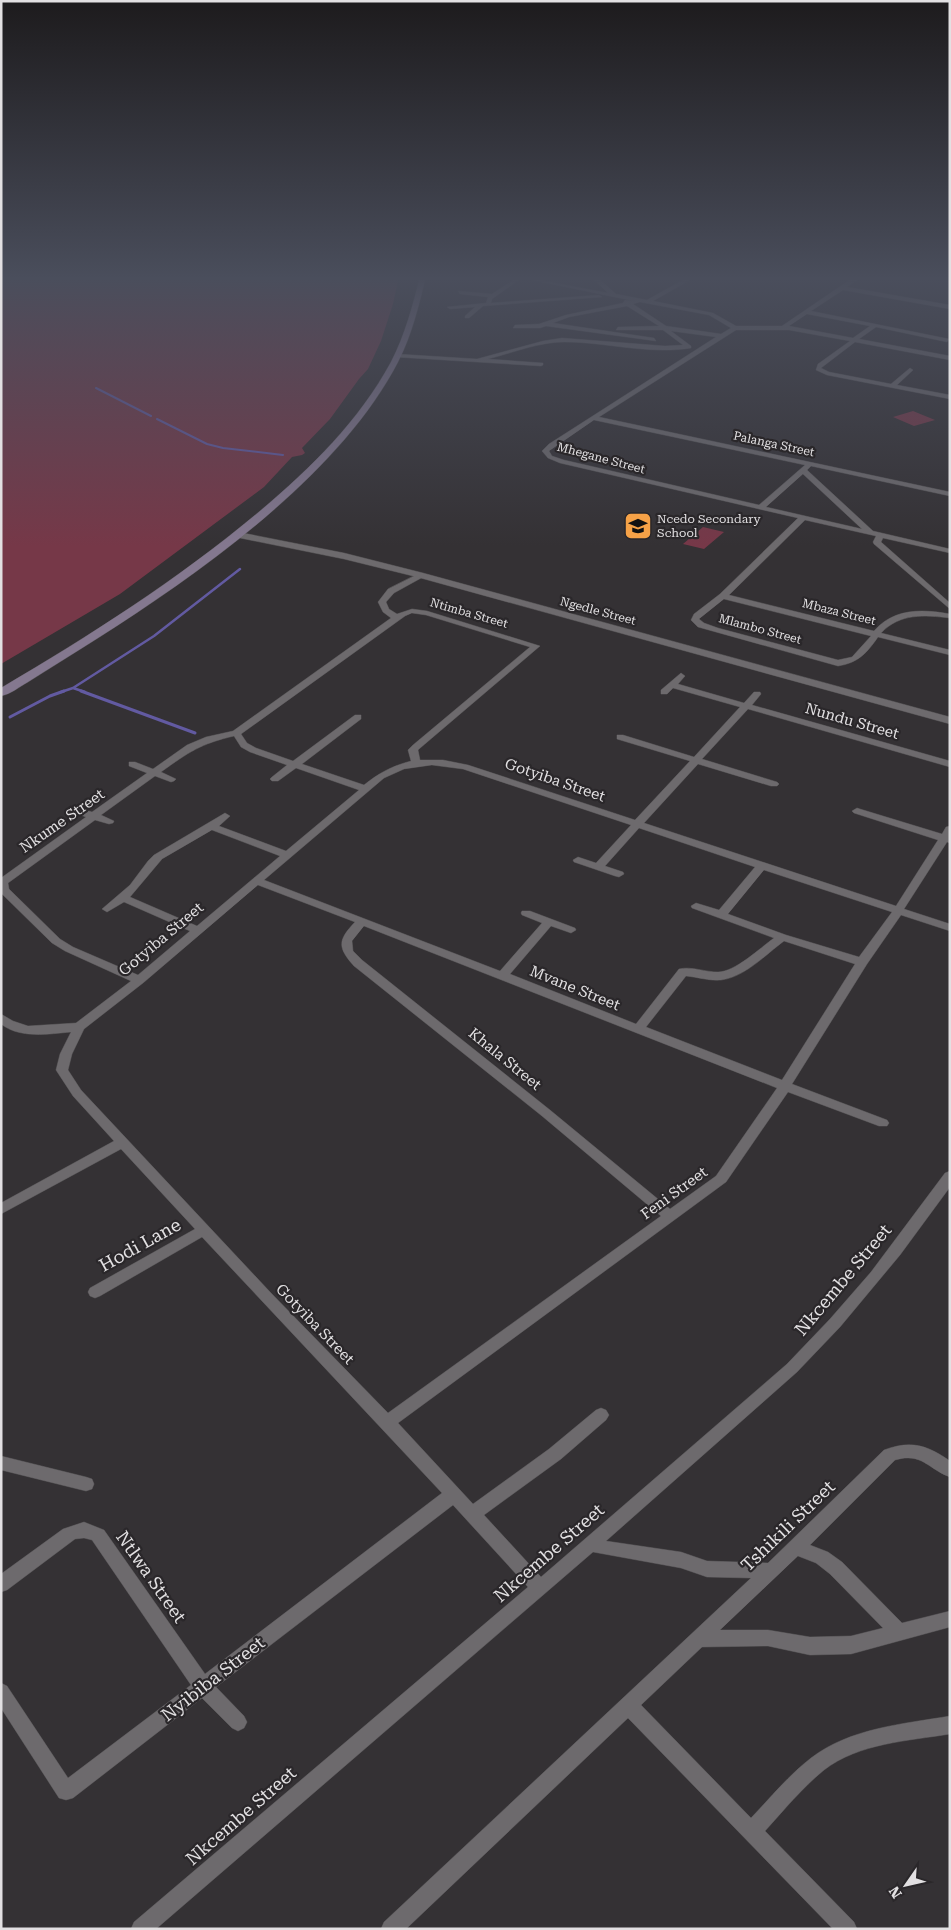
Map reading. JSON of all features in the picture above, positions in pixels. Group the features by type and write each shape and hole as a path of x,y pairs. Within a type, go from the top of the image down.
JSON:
{"main road":[{"path":"1,693 110,627 181,578 238,535 311,470 337,444 374,398 391,366"}],"street":[{"name":"Mhegane Street","path":"674,366 548,448 545,451 547,454 562,462 950,551"},
{"path":"819,366 818,369 826,373 950,397"},
{"path":"892,386 910,370"},
{"name":"Palanga Street","path":"594,418 948,491"},
{"path":"761,508 810,464"},
{"path":"803,470 872,533"},
{"name":"Mlambo Street","path":"804,517 722,596 697,616 695,620 715,630 838,663 850,662 855,659 888,622 898,617 926,613 950,616"},
{"name":"Ngedle Street","path":"238,535 325,552 420,575 950,721"},
{"path":"881,536 876,542 950,607"},
{"path":"397,618 386,610 382,602 391,591 420,575"},
{"name":"Mbaza Street","path":"722,596 950,653"},
{"name":"Ntimba Street","path":"236,732 406,612 417,611 536,646 416,747 414,750 416,763"},
{"path":"664,692 681,676"},
{"name":"Nundu Street","path":"673,684 950,764"},
{"path":"598,867 757,694"},
{"path":"274,779 358,718"},
{"path":"236,732 247,747 366,789"},
{"name":"Nkume Street","path":"139,980 69,949 56,941 2,886 6,878 196,744 236,732"},
{"path":"620,737 774,784"},
{"name":"Gotyiba Street","path":"540,1588 387,1422 204,1230 77,1093 62,1070 66,1054 79,1026 139,980 366,789 391,770 416,763 436,762 465,766 950,928"},
{"path":"132,764 171,779"},
{"path":"75,810 109,822"},
{"path":"857,811 948,836 898,911"},
{"path":"107,909 123,898 156,858 213,827 225,816"},
{"path":"213,827 288,855"},
{"path":"578,860 619,874"},
{"path":"720,916 761,866"},
{"name":"Mvane Street","path":"256,881 883,1123"},
{"path":"123,898 197,930"},
{"path":"696,906 782,937 862,962"},
{"name":"Feni Street","path":"387,1422 539,1312 593,1270 714,1186 728,1171 785,1086 862,962 898,911"},
{"path":"526,913 571,930"},
{"name":"Khala Street","path":"362,921 347,937 346,946 350,955 358,963 532,1101 670,1216"},
{"path":"503,975 549,922"},
{"path":"638,1029 683,972 714,976 725,975 735,971 782,937"},
{"path":"4,1025 23,1029 79,1026"},
{"path":"1,1209 122,1142"},
{"name":"Nkcembe Street","path":"141,1929 540,1588 792,1368 817,1343 881,1269 950,1176"},
{"name":"Hodi Lane","path":"95,1292 204,1230"},
{"path":"473,1514 555,1454 601,1415"},
{"name":"Tshikili Street","path":"392,1928 890,1455 902,1450 923,1452 950,1470"},
{"path":"1,1463 86,1484"},
{"name":"Nyibiba Street","path":"1,1692 66,1791 454,1494"},
{"name":"Ntlwa Street","path":"1,1584 69,1534 79,1530 89,1530 98,1535 203,1687 238,1722"},
{"path":"590,1544 681,1560 707,1569 770,1571"},
{"path":"795,1547 822,1557 836,1568 900,1633"},
{"path":"698,1639 768,1638 810,1646 851,1645 950,1619"},
{"path":"628,1705 845,1926"},
{"path":"752,1831 798,1780 819,1763 843,1748 878,1737 950,1726"}],"shaded area":[{"path":"1,366 369,366 330,419 302,448 305,453 292,457 264,487 120,594 1,664"},
{"path":"913,411 935,420 914,426 893,417"},
{"path":"703,527 724,532 704,549 683,544"}],"waterway":[{"path":"96,388 151,416"},
{"path":"157,419 207,444 223,448 283,455"},
{"path":"73,688 154,636 240,569"},
{"path":"64,691 73,688"},
{"path":"73,688 85,692"},
{"path":"10,717 50,696 64,691"},
{"path":"81,691 195,733"}],"place":[{"name":"Ncedo Secondary School","path":"638,526"}]}
